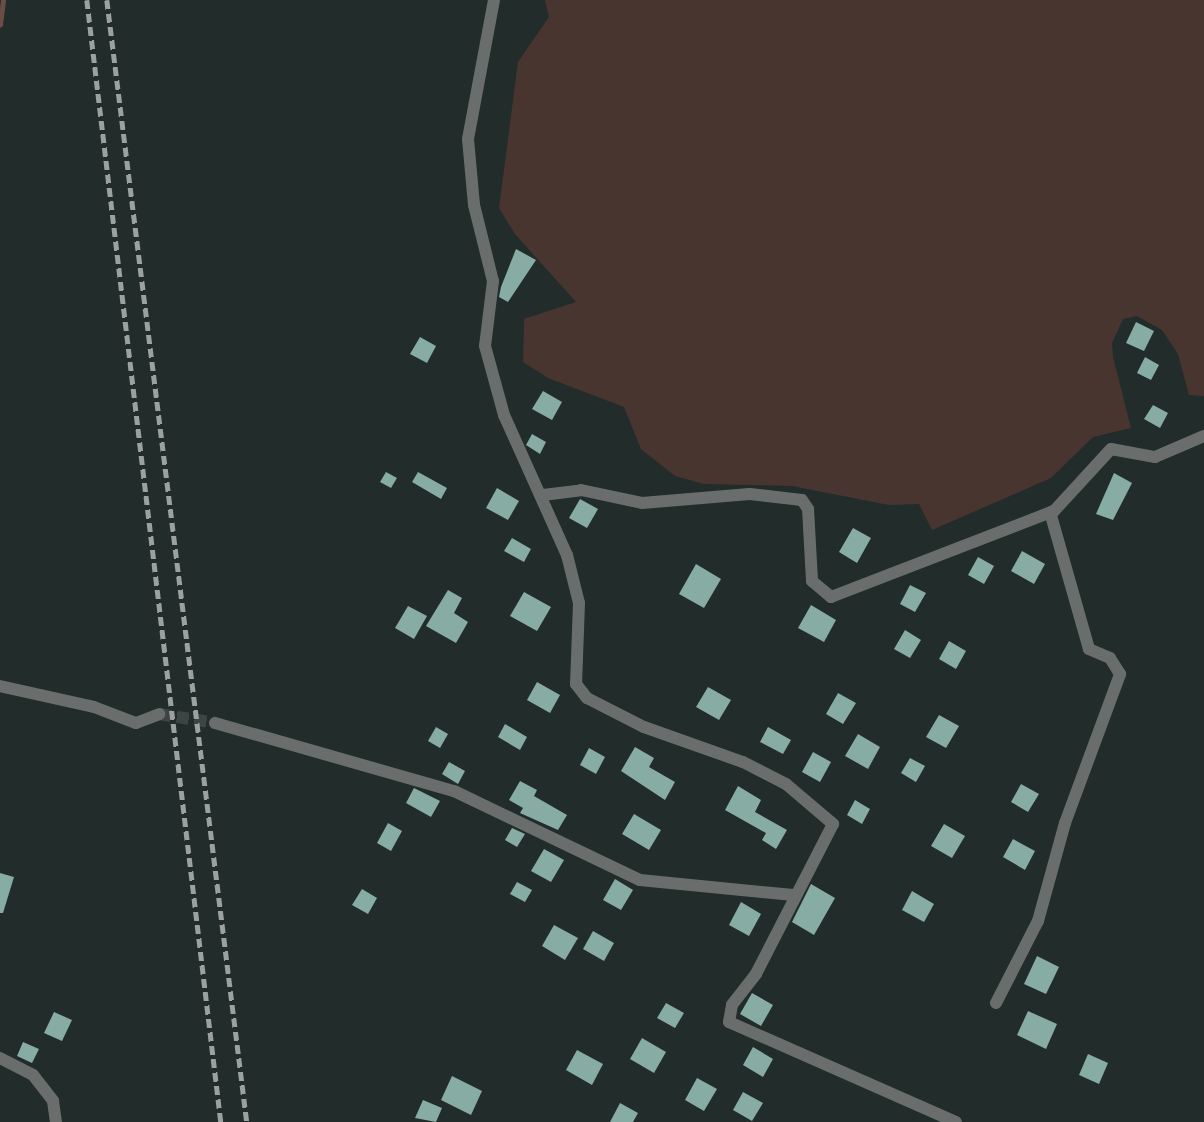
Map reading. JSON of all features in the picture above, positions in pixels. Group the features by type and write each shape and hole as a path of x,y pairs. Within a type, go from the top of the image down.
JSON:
{"street":[{"path":"494,0 468,139 474,205 493,281 485,346 504,415 543,495 579,603 576,684 586,698 644,727 743,762 828,815 833,824 793,895 756,975 732,1005 729,1022 956,1122"},
{"path":"543,495 581,490 642,503 750,494 802,500 808,509 813,581 831,597 1050,512 1079,490 1101,454 1111,449 1155,457 1204,436"},
{"path":"996,1003 1038,921 1065,824 1120,674 1110,658 1089,649 1050,512"},
{"path":"0,686 136,723 159,714"},
{"path":"215,723 454,791 640,880 793,895"},
{"path":"0,1058 33,1075 53,1101 56,1122"}],"shaded area":[{"path":"545,0 1204,0 1204,396 1189,395 1178,354 1162,330 1137,316 1123,319 1112,343 1113,357 1131,428 1093,437 1051,478 932,530 919,504 889,505 792,486 704,484 675,476 641,449 624,407 548,378 523,362 524,319 576,302 515,234 499,208 518,62 549,17"}],"building":[{"path":"516,249 536,260 508,302 499,297"},
{"path":"1136,322 1154,331 1144,351 1126,343"},
{"path":"420,337 436,346 427,363 410,354"},
{"path":"1145,357 1159,365 1151,380 1137,373"},
{"path":"543,391 562,402 552,420 532,409"},
{"path":"1153,405 1168,413 1160,428 1144,419"},
{"path":"532,434 546,442 540,454 526,445"},
{"path":"386,472 397,478 391,488 380,482"},
{"path":"418,472 447,488 441,499 412,482"},
{"path":"1114,473 1132,483 1113,520 1096,514"},
{"path":"497,488 519,501 508,520 486,508"},
{"path":"580,499 598,509 587,528 569,518"},
{"path":"853,528 871,538 857,563 839,552"},
{"path":"512,538 531,549 524,562 504,551"},
{"path":"1022,551 1045,564 1034,584 1011,571"},
{"path":"978,557 994,566 984,584 968,575"},
{"path":"696,564 721,579 704,608 679,594"},
{"path":"910,585 926,593 915,612 900,604"},
{"path":"448,590 462,598 454,613 468,622 456,643 426,626"},
{"path":"524,592 551,607 537,631 510,616"},
{"path":"811,605 836,620 824,642 798,628"},
{"path":"408,606 427,616 414,639 395,628"},
{"path":"905,630 921,640 910,658 894,649"},
{"path":"949,641 966,651 956,669 939,659"},
{"path":"537,682 560,695 550,713 527,700"},
{"path":"708,687 731,700 719,720 696,707"},
{"path":"838,693 856,703 843,724 826,714"},
{"path":"939,715 959,726 946,748 926,737"},
{"path":"505,724 527,737 520,750 498,737"},
{"path":"436,727 448,734 440,748 428,741"},
{"path":"768,727 791,740 783,754 760,742"},
{"path":"858,734 880,747 868,769 845,756"},
{"path":"635,747 654,758 649,767 675,782 665,800 621,771"},
{"path":"589,748 605,757 596,774 580,765"},
{"path":"813,752 831,762 820,782 802,772"},
{"path":"910,758 925,766 916,782 901,773"},
{"path":"449,762 465,771 458,784 442,774"},
{"path":"520,781 537,790 534,796 567,815 558,830 520,813 523,808 509,800"},
{"path":"1021,784 1039,794 1028,812 1011,802"},
{"path":"738,786 761,800 755,812 787,830 776,849 762,840 766,833 725,810"},
{"path":"414,788 440,801 431,817 406,803"},
{"path":"855,800 870,809 862,824 847,815"},
{"path":"634,814 661,830 649,850 622,834"},
{"path":"388,823 402,831 391,851 377,843"},
{"path":"944,824 965,836 952,858 931,846"},
{"path":"512,828 525,834 517,847 505,840"},
{"path":"1013,839 1035,851 1025,870 1003,857"},
{"path":"544,849 564,860 551,882 531,871"},
{"path":"0,873 14,877 3,913 0,913"},
{"path":"615,879 633,890 621,910 603,900"},
{"path":"517,882 532,890 525,902 510,894"},
{"path":"811,884 835,898 814,935 792,922"},
{"path":"362,889 377,898 368,914 352,905"},
{"path":"912,891 934,904 924,922 902,910"},
{"path":"741,902 761,914 749,936 729,925"},
{"path":"554,925 578,938 565,960 542,946"},
{"path":"593,931 614,943 604,961 583,949"},
{"path":"1037,956 1059,967 1046,994 1024,984"},
{"path":"752,993 773,1005 761,1026 740,1014"},
{"path":"666,1003 684,1013 675,1028 657,1018"},
{"path":"1028,1011 1057,1024 1046,1049 1017,1035"},
{"path":"54,1012 72,1020 62,1041 44,1033"},
{"path":"642,1038 666,1052 654,1073 630,1059"},
{"path":"23,1042 39,1049 32,1063 17,1056"},
{"path":"753,1047 773,1059 763,1077 743,1065"},
{"path":"577,1050 603,1064 592,1085 566,1070"},
{"path":"1088,1054 1108,1063 1099,1084 1079,1075"},
{"path":"452,1076 482,1091 471,1115 441,1100"},
{"path":"697,1078 717,1089 704,1111 685,1100"},
{"path":"743,1092 763,1103 752,1121 733,1110"},
{"path":"423,1100 442,1108 436,1122 415,1118"},
{"path":"620,1103 638,1113 633,1122 610,1122"}],"waterway":[{"path":"0,25 3,0"}],"tunnel":[{"path":"159,714 215,723"}],"railway":[{"path":"87,0 221,1122"},
{"path":"107,0 247,1122"}]}
